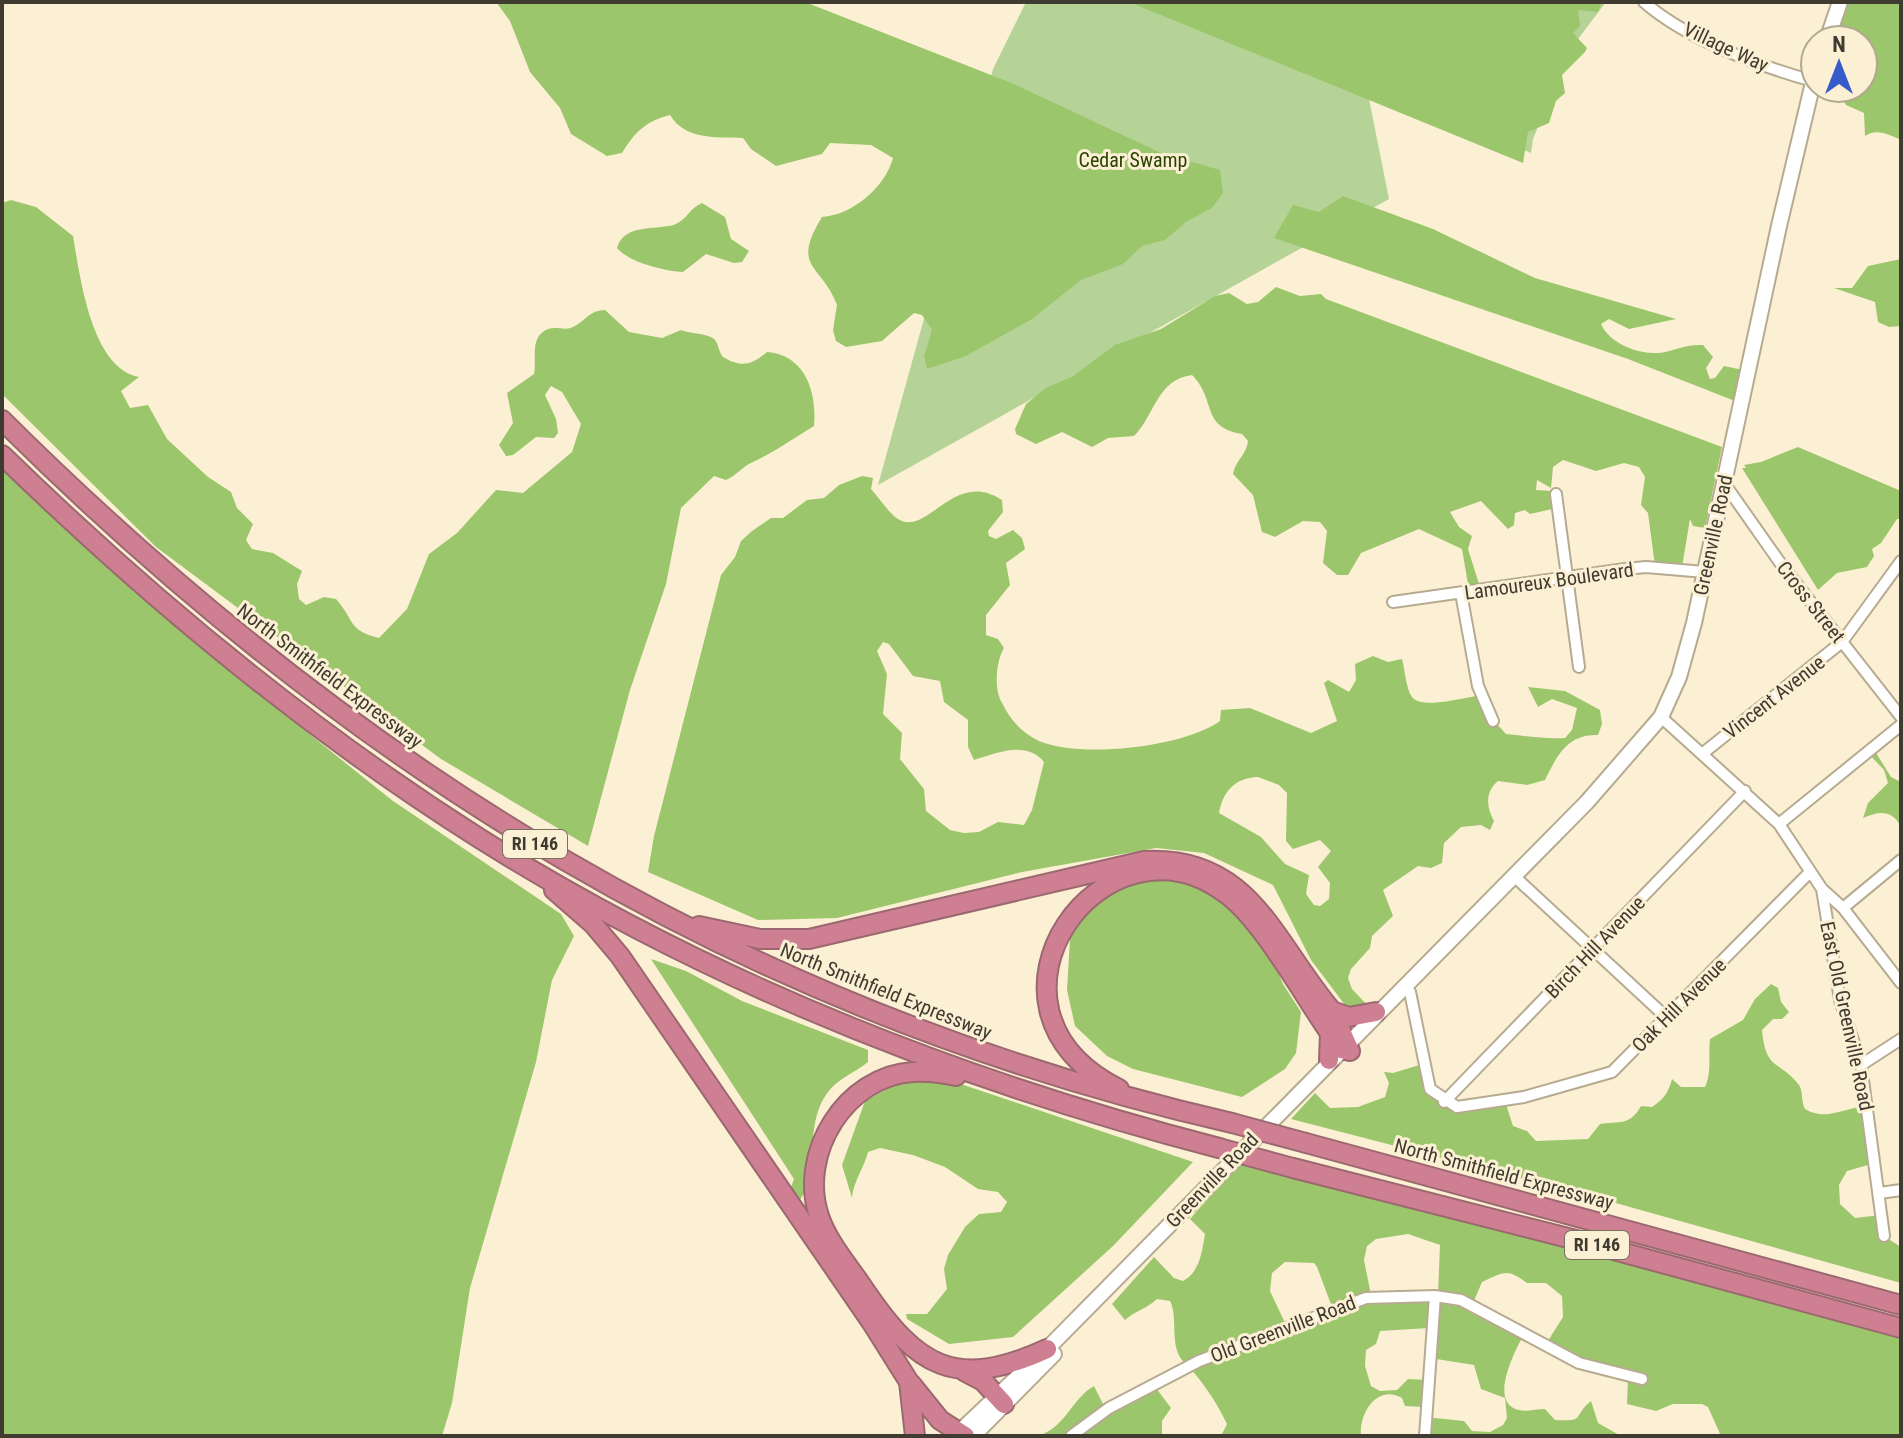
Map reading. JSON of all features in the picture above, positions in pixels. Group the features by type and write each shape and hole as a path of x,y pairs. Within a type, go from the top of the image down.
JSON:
{"highway":[{"name":"North Smithfield Expressway","path":"2,420 173,582 412,766 504,825 678,922 785,976 911,1027 1068,1082 1232,1123 1901,1305"},
{"name":"RI 146","path":"2,455 103,551 235,665 402,786 521,863 645,931 770,991 847,1025 1009,1087 1098,1117 1901,1328"},
{"path":"678,922 760,939 809,939 1144,861 1176,861 1210,870 1244,893 1332,1011 1342,1050"},
{"path":"521,863 593,924 620,956 872,1323 909,1382 940,1420 963,1435"},
{"path":"1162,1107 1117,1088 1090,1072 1068,1051 1052,1019 1047,985 1056,941 1074,911 1107,886 1140,874 1174,874 1204,882 1229,896 1245,911 1342,1050"},
{"path":"1332,1011 1349,1017 1376,1012"},
{"path":"999,1400 983,1381 908,1346 883,1317 842,1258 818,1214 816,1166 823,1140 837,1115 852,1099 880,1081 905,1073 935,1072 1009,1087"},
{"path":"958,1369 1007,1366 1047,1349"},
{"path":"909,1382 915,1436"}],"main road":[{"path":"1832,24 1840,2"},
{"name":"Greenville Road","path":"963,1435 1376,1012 1587,802 1661,717 1686,654 1808,104"},
{"name":"Greenville Road","path":"999,1400 1342,1050 1410,992 1468,923"}],"street":[{"name":"Village Way","path":"1644,2 1657,13 1742,56 1774,70 1799,75"},
{"name":"Cross Street","path":"1724,483 1901,717"},
{"path":"1556,494 1579,667"},
{"name":"Vincent Avenue","path":"1702,754 1842,642 1901,561"},
{"name":"Lamoureux Boulevard","path":"1393,602 1646,567 1705,572"},
{"path":"1461,593 1478,686 1493,721"},
{"name":"East Old Greenville Road","path":"1661,717 1779,824 1822,889 1840,1000 1861,1065 1884,1236"},
{"path":"1779,824 1901,725"},
{"name":"Birch Hill Avenue","path":"1444,1102 1745,791"},
{"path":"1843,908 1901,860"},
{"name":"Oak Hill Avenue","path":"1444,1102 1468,1107 1524,1097 1612,1072 1810,872"},
{"path":"1514,876 1667,1018"},
{"path":"1822,889 1843,908 1901,983"},
{"path":"1410,992 1427,1082 1433,1093 1444,1102"},
{"path":"1861,1065 1901,1039"},
{"path":"1880,1193 1901,1190"},
{"path":"1425,1436 1435,1296"},
{"name":"Old Greenville Road","path":"1071,1436 1109,1408 1213,1356 1366,1298 1435,1296 1461,1300 1579,1363 1642,1379"}],"green space":[{"path":"496,2 805,2 1014,84 1161,153 1220,170 1223,193 1212,208 1186,222 1165,240 1142,246 1123,264 1081,280 1032,319 966,356 927,369 924,356 932,330 922,315 914,313 882,341 846,347 836,341 833,330 837,305 809,257 813,234 822,217 845,211 866,198 883,180 893,158 871,145 830,143 822,154 776,166 751,149 743,138 702,136 684,129 670,115 642,128 622,153 607,156 571,134 560,108 530,72 510,21"},
{"name":"Cedar Swamp","path":"1026,2 1606,2 1569,51 1533,139 1531,153 1366,84 1389,199 878,485 993,69"},
{"path":"1129,2 1602,2 1598,12 1578,10 1580,26 1573,33 1587,48 1562,75 1565,93 1556,101 1549,123 1528,132 1523,163"},
{"path":"1844,2 1901,2 1901,140 1878,132 1865,136 1864,113 1845,104 1879,104 1879,24 1836,24"},
{"path":"1343,196 1433,229 1535,278 1676,319 1629,329 1609,319 1601,324 1616,341 1638,351 1660,353 1703,345 1713,357 1706,368 1710,379 1715,378 1724,366 1748,371 1740,403 1628,359 1274,238 1293,205 1319,212"},
{"path":"11,200 36,207 73,236 84,296 99,339 109,357 123,370 139,377 121,391 130,408 148,405 167,439 208,477 231,492 237,508 253,524 246,540 252,549 273,553 302,571 297,584 299,599 306,605 324,597 336,599 356,628 379,638 407,609 429,554 457,533 496,490 523,493 572,452 581,424 562,392 551,386 545,395 556,419 558,433 554,438 536,437 513,455 506,456 499,445 513,423 507,393 534,374 536,343 548,329 570,328 591,314 605,310 629,332 662,338 681,330 711,337 723,357 735,363 751,362 767,352 791,360 800,368 811,389 814,426 726,480 714,476 681,508 666,584 630,690 588,846 441,759 156,547 2,394 2,203"},
{"path":"702,203 725,217 731,239 749,251 742,262 734,263 706,254 683,272 639,262 617,248 627,234 676,224"},
{"path":"1901,259 1901,326 1889,327 1878,322 1875,302 1834,288 1852,288 1868,266"},
{"path":"1276,287 1300,296 1321,294 1326,299 1722,447 1705,528 1693,526 1690,519 1682,567 1655,566 1648,513 1641,505 1645,477 1639,467 1624,463 1596,471 1563,460 1553,467 1551,488 1537,480 1536,490 1554,491 1557,508 1530,514 1525,510 1515,513 1514,525 1508,529 1481,501 1450,512 1459,527 1472,536 1468,549 1480,587 1469,590 1462,549 1419,529 1361,553 1348,575 1337,575 1323,563 1327,531 1320,522 1303,521 1275,537 1262,532 1253,495 1233,474 1248,441 1242,434 1229,430 1214,419 1200,384 1192,375 1180,378 1164,391 1134,436 1108,438 1092,447 1062,432 1036,444 1016,434 1015,429 1026,404 1046,388 1073,376 1115,345 1161,329 1215,296 1229,293 1247,304 1258,302"},
{"path":"1798,447 1901,491 1901,519 1897,519 1881,543 1872,549 1874,556 1867,567 1837,573 1818,590 1742,468"},
{"path":"2,454 197,644 393,801 561,914 574,936 552,980 536,1062 470,1288 452,1403 442,1436 2,1436"},
{"path":"862,476 873,478 871,489 895,517 906,522 918,520 954,497 969,492 984,492 1002,500 1003,512 988,531 989,536 996,539 1013,530 1022,538 1025,549 1006,563 1010,585 986,615 986,635 998,639 1004,648 997,674 1001,701 1016,724 1039,741 1080,749 1158,744 1204,730 1220,721 1221,710 1250,708 1311,733 1337,721 1324,683 1328,680 1349,692 1356,680 1355,664 1373,656 1388,662 1402,659 1408,689 1417,701 1434,703 1482,695 1494,721 1506,734 1565,738 1572,730 1577,708 1552,699 1538,707 1528,687 1565,691 1600,710 1602,724 1598,735 1578,738 1564,748 1545,780 1527,785 1498,781 1489,795 1488,805 1494,821 1490,830 1481,825 1461,827 1444,843 1442,863 1431,868 1418,866 1383,890 1393,916 1372,936 1370,948 1351,969 1348,978 1352,989 1373,1011 1372,1015 1345,1005 1311,960 1273,885 1204,853 1156,848 1022,872 837,918 758,920 648,872 654,836 721,575 735,557 741,541 752,531 771,518 783,518 807,500 824,498 839,485","holes":["883,642 889,644 913,676 940,681 944,702 968,720 968,747 974,760 1020,750 1029,751 1044,762 1032,810 1024,825 998,822 979,832 964,833 950,830 926,811 924,789 900,759 902,733 883,714 887,674 877,651","1258,777 1279,785 1287,793 1286,841 1293,849 1320,840 1331,851 1318,867 1330,883 1329,899 1320,906 1314,905 1306,894 1309,875 1285,864 1261,837 1219,813 1231,787"]},
{"path":"1873,748 1891,777 1901,782 1901,827 1894,817 1885,813 1863,818 1868,803 1888,783 1884,770 1869,754"},
{"path":"1174,874 1222,895 1267,946 1283,984 1301,1012 1296,1053 1285,1069 1242,1097 1133,1069 1107,1056 1075,1026 1067,990 1070,939 1075,926 1107,893 1138,875"},
{"path":"651,959 686,971 742,1001 868,1050 868,1062 833,1087 820,1105 810,1174 800,1200 789,1193 794,1179"},
{"path":"1771,984 1778,988 1781,1002 1789,1012 1782,1019 1773,1019 1762,1030 1764,1043 1774,1064 1799,1085 1805,1109 1828,1114 1868,1106 1875,1163 1847,1171 1839,1185 1840,1204 1855,1218 1881,1215 1885,1237 1901,1247 1901,1283 1612,1202 1291,1119 1315,1093 1330,1108 1358,1107 1385,1097 1389,1083 1384,1072 1393,1073 1423,1064 1428,1081 1452,1104 1505,1101 1513,1126 1527,1131 1536,1141 1588,1139 1600,1124 1624,1121 1633,1117 1641,1106 1652,1107 1665,1095 1672,1079 1681,1087 1705,1087 1710,1039 1743,1020 1755,999"},
{"path":"937,1076 1193,1162 1113,1246 1013,1337 949,1344 907,1319 906,1314 927,1314 947,1289 944,1269 948,1255 965,1227 979,1214 1001,1212 1007,1202 998,1192 978,1189 945,1167 913,1155 880,1148 868,1152 852,1198 842,1165 865,1101 898,1083"},
{"path":"1240,1162 1737,1291 1901,1339 1901,1436 1721,1436 1708,1407 1702,1404 1673,1404 1656,1411 1627,1404 1628,1378 1546,1344 1563,1317 1562,1296 1546,1283 1527,1283 1506,1273 1482,1282 1473,1303 1524,1334 1506,1375 1505,1397 1510,1405 1522,1411 1545,1409 1555,1420 1565,1420 1578,1417 1591,1401 1598,1423 1621,1436 1423,1436 1425,1417 1464,1421 1472,1431 1490,1432 1503,1425 1507,1418 1505,1398 1481,1389 1474,1365 1430,1358 1429,1328 1380,1331 1376,1344 1366,1350 1365,1366 1371,1386 1380,1391 1397,1390 1408,1379 1427,1380 1423,1407 1405,1406 1402,1398 1393,1395 1378,1398 1371,1403 1363,1418 1361,1436 1221,1436 1227,1424 1223,1415 1180,1357 1170,1301 1157,1299 1125,1320 1112,1304 1154,1257 1174,1278 1183,1281 1189,1277 1199,1260 1205,1234 1190,1219","holes":["1408,1234 1440,1245 1438,1295 1395,1291 1371,1295 1364,1260 1367,1246 1376,1239","1285,1262 1314,1263 1332,1307 1286,1325 1270,1291 1272,1273"]},
{"path":"1153,1384 1171,1408 1162,1421 1162,1436 1037,1436 1055,1427 1094,1386 1105,1408"}]}
